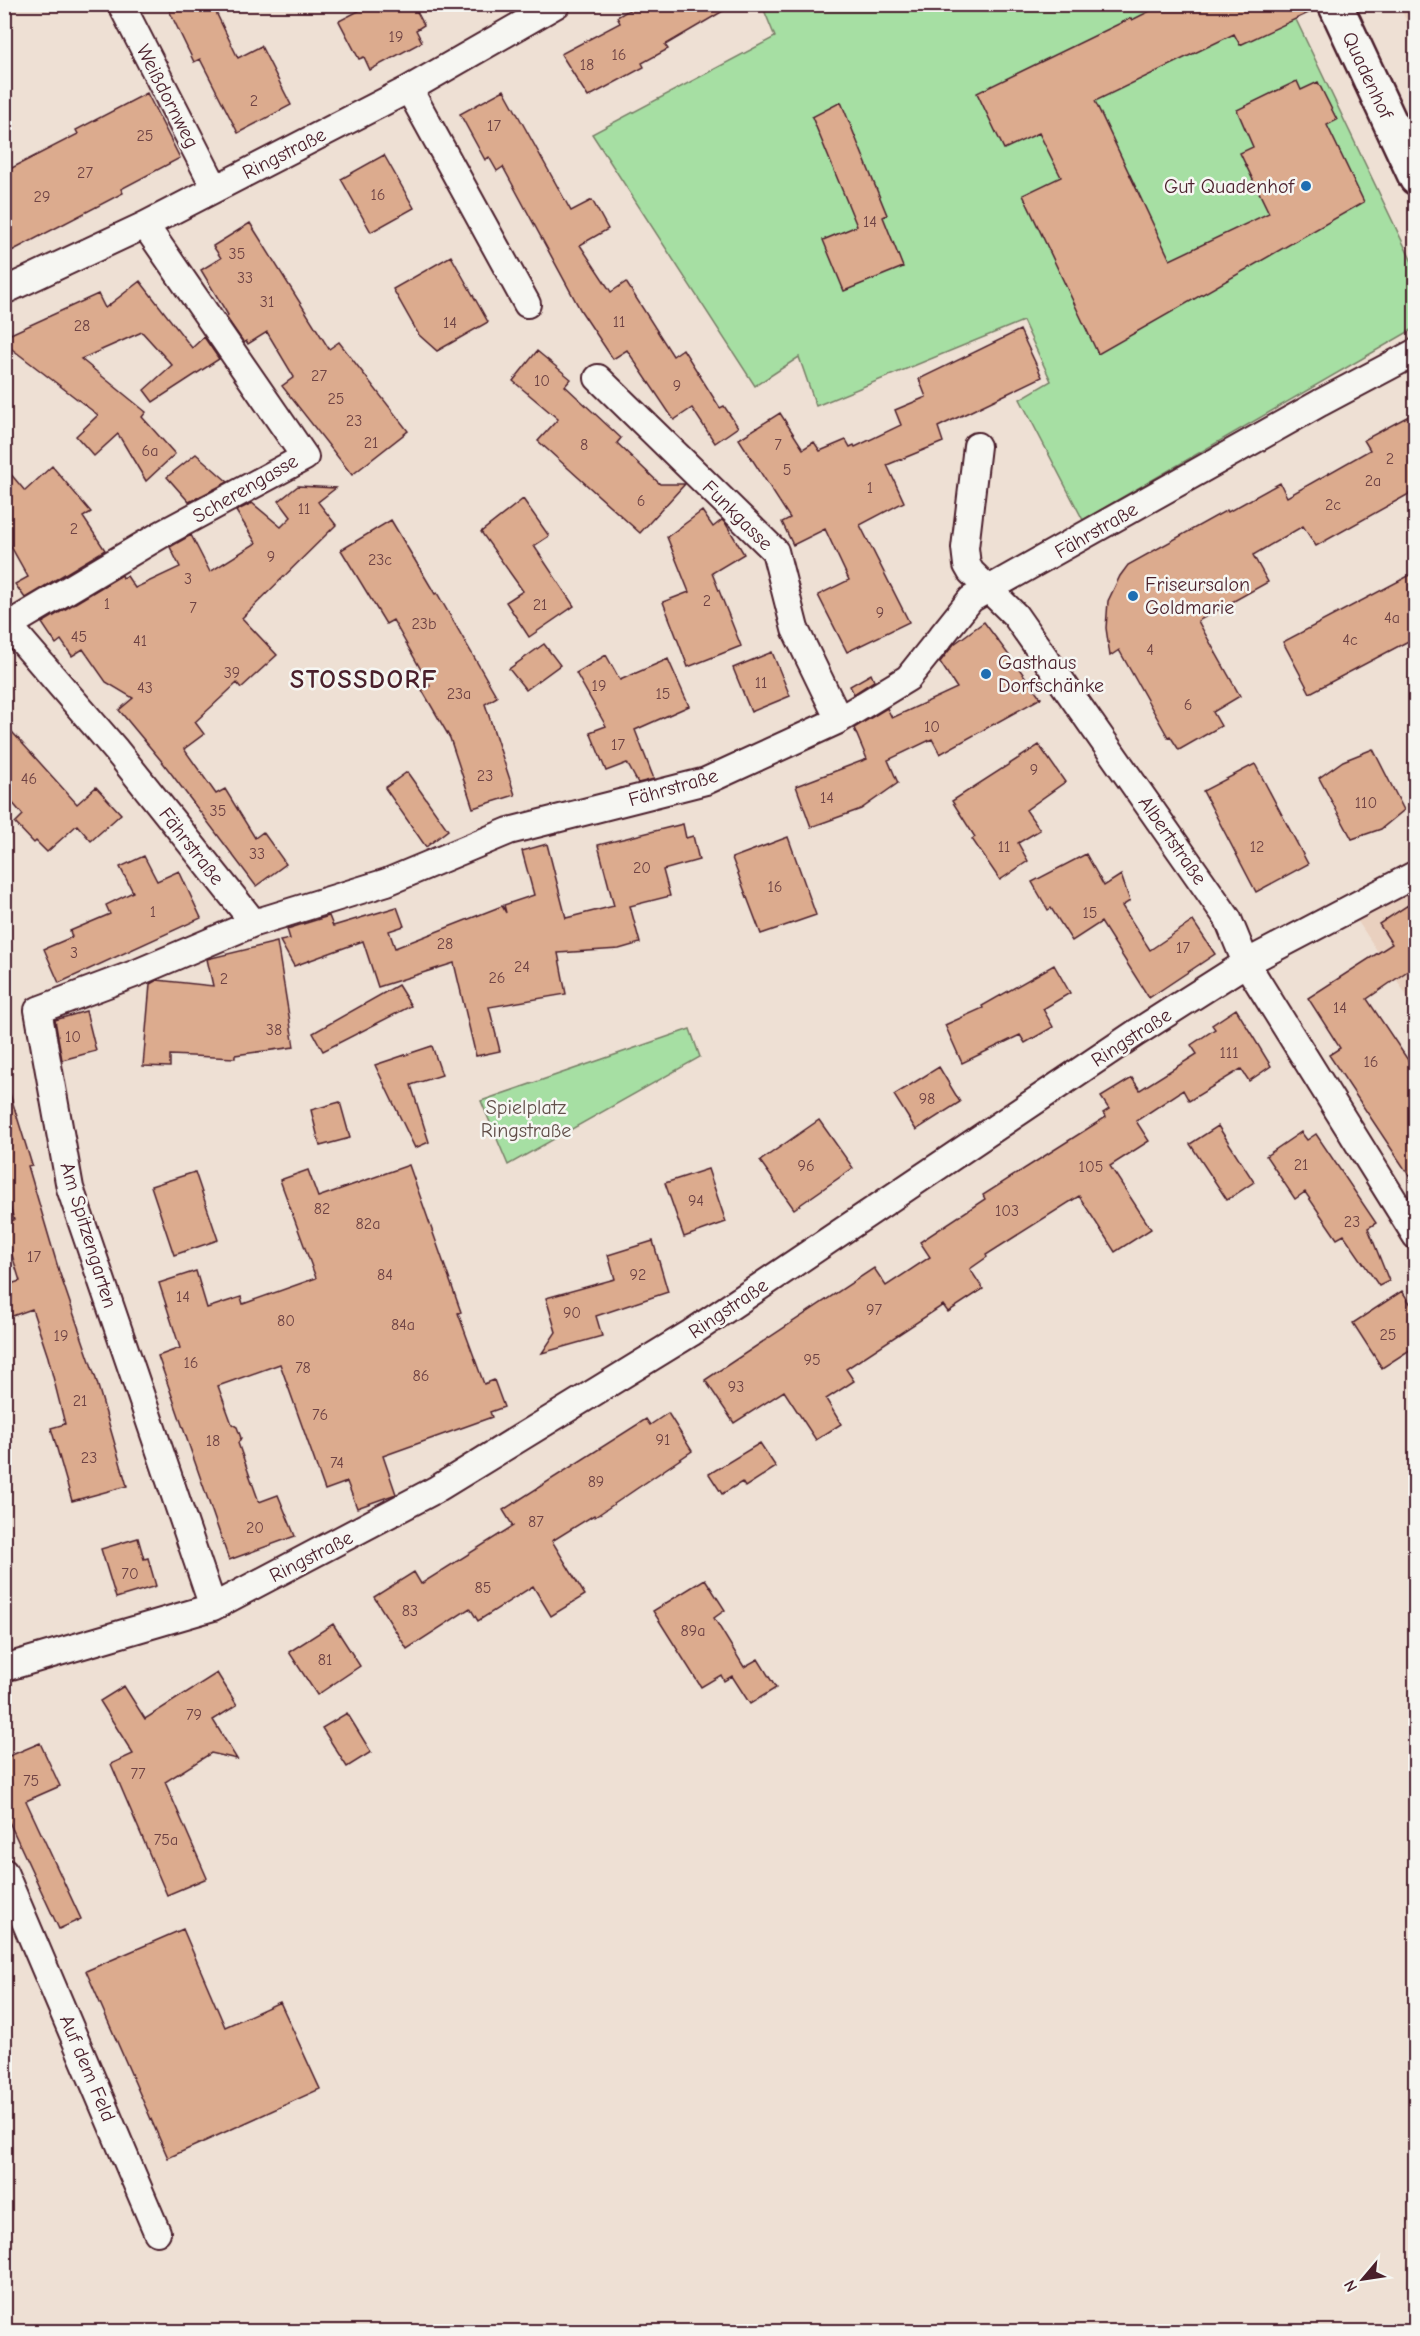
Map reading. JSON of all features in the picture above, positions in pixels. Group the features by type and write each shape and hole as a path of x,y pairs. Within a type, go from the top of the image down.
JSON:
{"main road":[{"name":"Quadenhof","path":"1335,4 1416,178"}],"street":[{"name":"Weißdornweg","path":"121,4 215,188"},
{"name":"Ringstraße","path":"4,291 145,225 409,89 530,11 557,4"},
{"path":"409,89 527,304"},
{"name":"Scherengasse","path":"7,622 162,534 305,457 145,225"},
{"name":"Fährstraße","path":"7,622 116,750 254,923 387,882 509,831 706,781 839,720 908,678 971,600 988,589 1320,403 1416,352"},
{"name":"Funkgasse","path":"598,378 775,550 795,629 839,720"},
{"name":"Albertstraße","path":"977,446 965,548 967,565 971,572 1015,615 1228,919 1246,963 1416,1236"},
{"name":"Ringstraße","path":"4,1668 213,1607 435,1490 691,1333 1136,1033 1246,963 1416,874"},
{"name":"Am Spitzengarten","path":"213,1607 70,1188 38,1010 134,974 254,923"},
{"name":"Auf dem Feld","path":"4,1872 12,1909 157,2232"}],"shaded area":[{"path":"1399,5 1415,5 1415,39"},
{"path":"1415,889 1415,1008 1357,920"}],"green space":[{"path":"762,5 1289,5 1415,268 1415,328 1083,520 1020,399 1051,381 1023,321 816,406 799,357 755,386 592,134 775,37"},
{"name":"Spielplatz Ringstraße","path":"690,1029 700,1057 508,1165 481,1101"}],"building":[{"path":"166,4 212,4 238,58 261,46 291,105 238,133 200,59 194,62"},
{"path":"372,4 413,4 424,25 416,30 422,42 370,70 364,57 359,59 339,21"},
{"path":"639,4 735,4 665,45 668,49 642,63 644,67 588,97 561,54 620,23 617,17"},
{"name":"Gut Quadenhof","path":"1164,4 1317,4 1317,9 1240,45 1234,34 1095,101 1170,260 1269,213 1240,153 1253,147 1237,110 1297,81 1301,90 1318,82 1337,120 1327,125 1364,202 1098,354 1023,195 1061,177 1039,133 1004,149 977,93"},
{"path":"504,90 571,211 592,200 608,229 580,245 611,292 626,282 673,356 683,349 720,408 724,406 738,427 715,443 692,408 674,420 627,350 613,359 581,311 503,167 497,171 489,157 485,160 460,114"},
{"path":"147,93 180,158 121,189 123,193 4,255 4,172 78,134 76,130"},
{"path":"841,102 887,215 883,217 903,267 844,291 823,240 857,226 812,117"},
{"path":"384,155 414,208 371,232 341,179"},
{"path":"250,223 329,349 339,342 408,431 352,475 282,386 294,377 267,332 248,344 246,341 244,343 226,317 228,315 201,270 221,258 213,246"},
{"path":"451,256 488,322 437,351 419,335 393,289"},
{"path":"140,281 192,348 204,337 219,359 153,402 144,390 172,365 142,332 81,359 146,412 142,417 175,454 146,481 118,434 94,456 76,436 98,415 4,343 4,337 98,294 105,308"},
{"path":"1020,330 1042,377 938,427 943,442 887,465 904,502 860,525 909,622 847,652 818,595 849,580 825,529 793,545 782,522 790,518 739,439 780,413 803,449 814,442 820,451 846,440 850,447 854,445 855,447 901,425 895,410 926,397 919,379"},
{"path":"537,351 571,379 565,386 621,438 617,443 660,484 685,484 640,533 538,441 558,419 513,381"},
{"path":"1416,412 1416,490 1316,546 1303,526 1253,555 1268,582 1198,621 1240,696 1213,712 1221,726 1179,750 1170,736 1168,737 1119,650 1110,656 1106,628 1108,601 1120,576 1128,565 1280,483 1287,497 1370,450 1364,440"},
{"path":"196,454 228,482 189,502 167,477"},
{"path":"4,466 25,491 52,466 91,512 83,517 105,550 25,598 15,584 28,577 4,534"},
{"path":"298,486 336,488 318,502 336,525 242,618 277,655 241,688 237,683 195,722 204,734 184,749 216,794 225,789 255,838 263,832 286,864 256,886 164,764 119,710 133,698 106,682 83,649 72,656 61,640 56,644 42,623 122,575 123,578 127,576 135,588 180,567 170,547 191,535 210,572 256,543 236,511 252,503 281,527 291,517 279,501"},
{"path":"523,499 549,536 534,546 574,606 529,637 506,602 523,591 481,532"},
{"path":"702,511 713,527 722,520 726,524 744,554 712,573 741,646 688,667 663,602 689,592 667,537"},
{"path":"391,520 435,594 437,593 497,697 485,704 515,795 473,808 450,738 422,690 430,686 393,620 386,624 341,550"},
{"path":"1416,572 1416,637 1310,693 1283,642"},
{"path":"984,622 1041,698 940,754 932,739 888,760 898,783 861,809 811,827 796,786 867,759 854,728 887,708 892,718 957,688 940,662 954,644"},
{"path":"544,644 560,665 526,690 509,669"},
{"path":"772,652 790,696 751,712 733,668"},
{"path":"606,655 620,680 668,659 689,706 635,730 654,779 638,783 627,763 606,771 590,732 606,726 576,673"},
{"path":"871,674 874,681 854,694 850,686"},
{"path":"4,723 77,804 96,787 121,814 91,841 77,825 47,852 36,841 34,843 15,823 23,815 4,793"},
{"path":"1039,745 1065,782 1026,810 1040,830 1018,843 1028,861 1000,880 972,839 975,837 952,801"},
{"path":"1373,749 1404,810 1381,829 1352,839 1319,778 1343,761"},
{"path":"1255,764 1308,864 1256,892 1203,791"},
{"path":"407,772 448,830 426,847 385,788"},
{"path":"683,824 686,838 693,836 699,860 663,870 670,896 630,906 640,943 619,949 558,953 566,994 489,1007 500,1051 476,1056 454,963 378,987 363,941 294,966 280,941 290,939 287,929 329,916 333,926 397,907 404,926 389,931 395,948 502,906 506,913 504,905 534,895 522,851 547,844 566,918 614,906 598,845"},
{"path":"788,837 816,915 761,934 732,858"},
{"path":"1086,854 1104,886 1121,875 1130,901 1122,906 1150,950 1193,921 1215,954 1149,998 1101,922 1072,941 1051,908 1048,910 1032,882"},
{"path":"144,856 157,881 179,871 201,918 59,983 44,949 72,937 70,931 110,914 106,905 133,892 120,867"},
{"path":"1408,905 1416,919 1416,980 1409,970 1367,999 1416,1072 1416,1186 1329,1055 1340,1048 1308,998 1392,944 1379,924"},
{"path":"277,942 294,1047 235,1055 235,1058 170,1055 170,1067 143,1066 150,984 157,980 213,986 207,959"},
{"path":"1054,965 1070,993 1043,1009 1053,1027 1025,1043 1020,1035 962,1063 945,1025 983,1008 982,1006"},
{"path":"398,985 411,1006 323,1051 313,1033"},
{"path":"1236,1009 1271,1066 1249,1081 1241,1069 1189,1101 1183,1090 1136,1121 1149,1141 1110,1166 1151,1229 1115,1252 1079,1196 986,1255 987,1257 970,1269 983,1289 948,1312 943,1305 846,1369 854,1381 826,1399 841,1424 816,1440 784,1391 734,1423 705,1380 874,1268 886,1286 930,1257 920,1242 985,1199 983,1195 1106,1117 1103,1113 1109,1109 1101,1097 1132,1078 1140,1090 1197,1054 1191,1045 1215,1029 1212,1025"},
{"path":"86,1011 96,1051 62,1060 55,1020"},
{"path":"432,1046 442,1075 411,1085 429,1142 415,1148 375,1065"},
{"path":"939,1067 960,1102 916,1130 894,1095"},
{"path":"10,1094 32,1165 28,1166 59,1271 96,1379 127,1486 72,1501 51,1428 65,1424 48,1357 32,1309 4,1319 4,1286 20,1281 4,1229 4,1223 14,1220 4,1187 4,1095"},
{"path":"340,1102 350,1138 320,1146 311,1110"},
{"path":"819,1120 853,1168 794,1209 760,1161"},
{"path":"1218,1126 1254,1182 1227,1200 1190,1144"},
{"path":"1301,1132 1307,1140 1316,1134 1376,1223 1368,1228 1389,1281 1379,1286 1344,1235 1337,1239 1305,1192 1295,1199 1266,1156"},
{"path":"409,1165 484,1384 494,1380 504,1407 490,1412 492,1417 383,1456 396,1494 357,1508 347,1482 325,1490 280,1364 218,1386 232,1424 237,1427 241,1438 238,1443 259,1502 278,1495 295,1536 229,1560 158,1356 180,1348 159,1283 196,1271 207,1308 241,1297 243,1304 316,1278 280,1180 308,1170 318,1197"},
{"path":"708,1169 726,1222 684,1237 665,1183"},
{"path":"195,1172 218,1240 174,1255 151,1186"},
{"path":"653,1241 668,1292 596,1316 602,1336 542,1353 556,1332 546,1298 615,1279 608,1255"},
{"path":"1402,1291 1416,1312 1416,1346 1382,1368 1353,1323"},
{"path":"668,1413 692,1451 595,1517 594,1515 552,1541 585,1595 551,1616 533,1586 478,1621 470,1608 407,1649 374,1597 414,1572 421,1584 513,1526 503,1510 646,1419 650,1425"},
{"path":"760,1443 776,1467 745,1487 742,1482 722,1494 709,1474"},
{"path":"138,1538 144,1559 148,1558 156,1586 116,1598 101,1549"},
{"path":"705,1579 725,1610 714,1618 744,1667 758,1659 776,1688 750,1704 732,1676 724,1681 721,1675 701,1687 653,1611"},
{"path":"333,1624 360,1666 317,1695 289,1652"},
{"path":"217,1673 237,1705 213,1720 237,1759 211,1753 165,1782 207,1878 167,1895 111,1764 133,1754 100,1701 124,1686 145,1719"},
{"path":"347,1713 371,1752 347,1767 322,1728"},
{"path":"40,1743 60,1786 26,1801 81,1919 59,1929 4,1811 4,1752 7,1757"},
{"path":"183,1929 225,2027 280,2002 320,2089 168,2158 86,1971"}],"place":[{"name":"Gut Quadenhof","path":"1306,186"},
{"name":"Friseursalon Goldmarie","path":"1133,596"},
{"name":"Gasthaus Dorfschänke","path":"986,674"}],"district":[{"name":"STOSSDORF","path":"364,679"}]}
